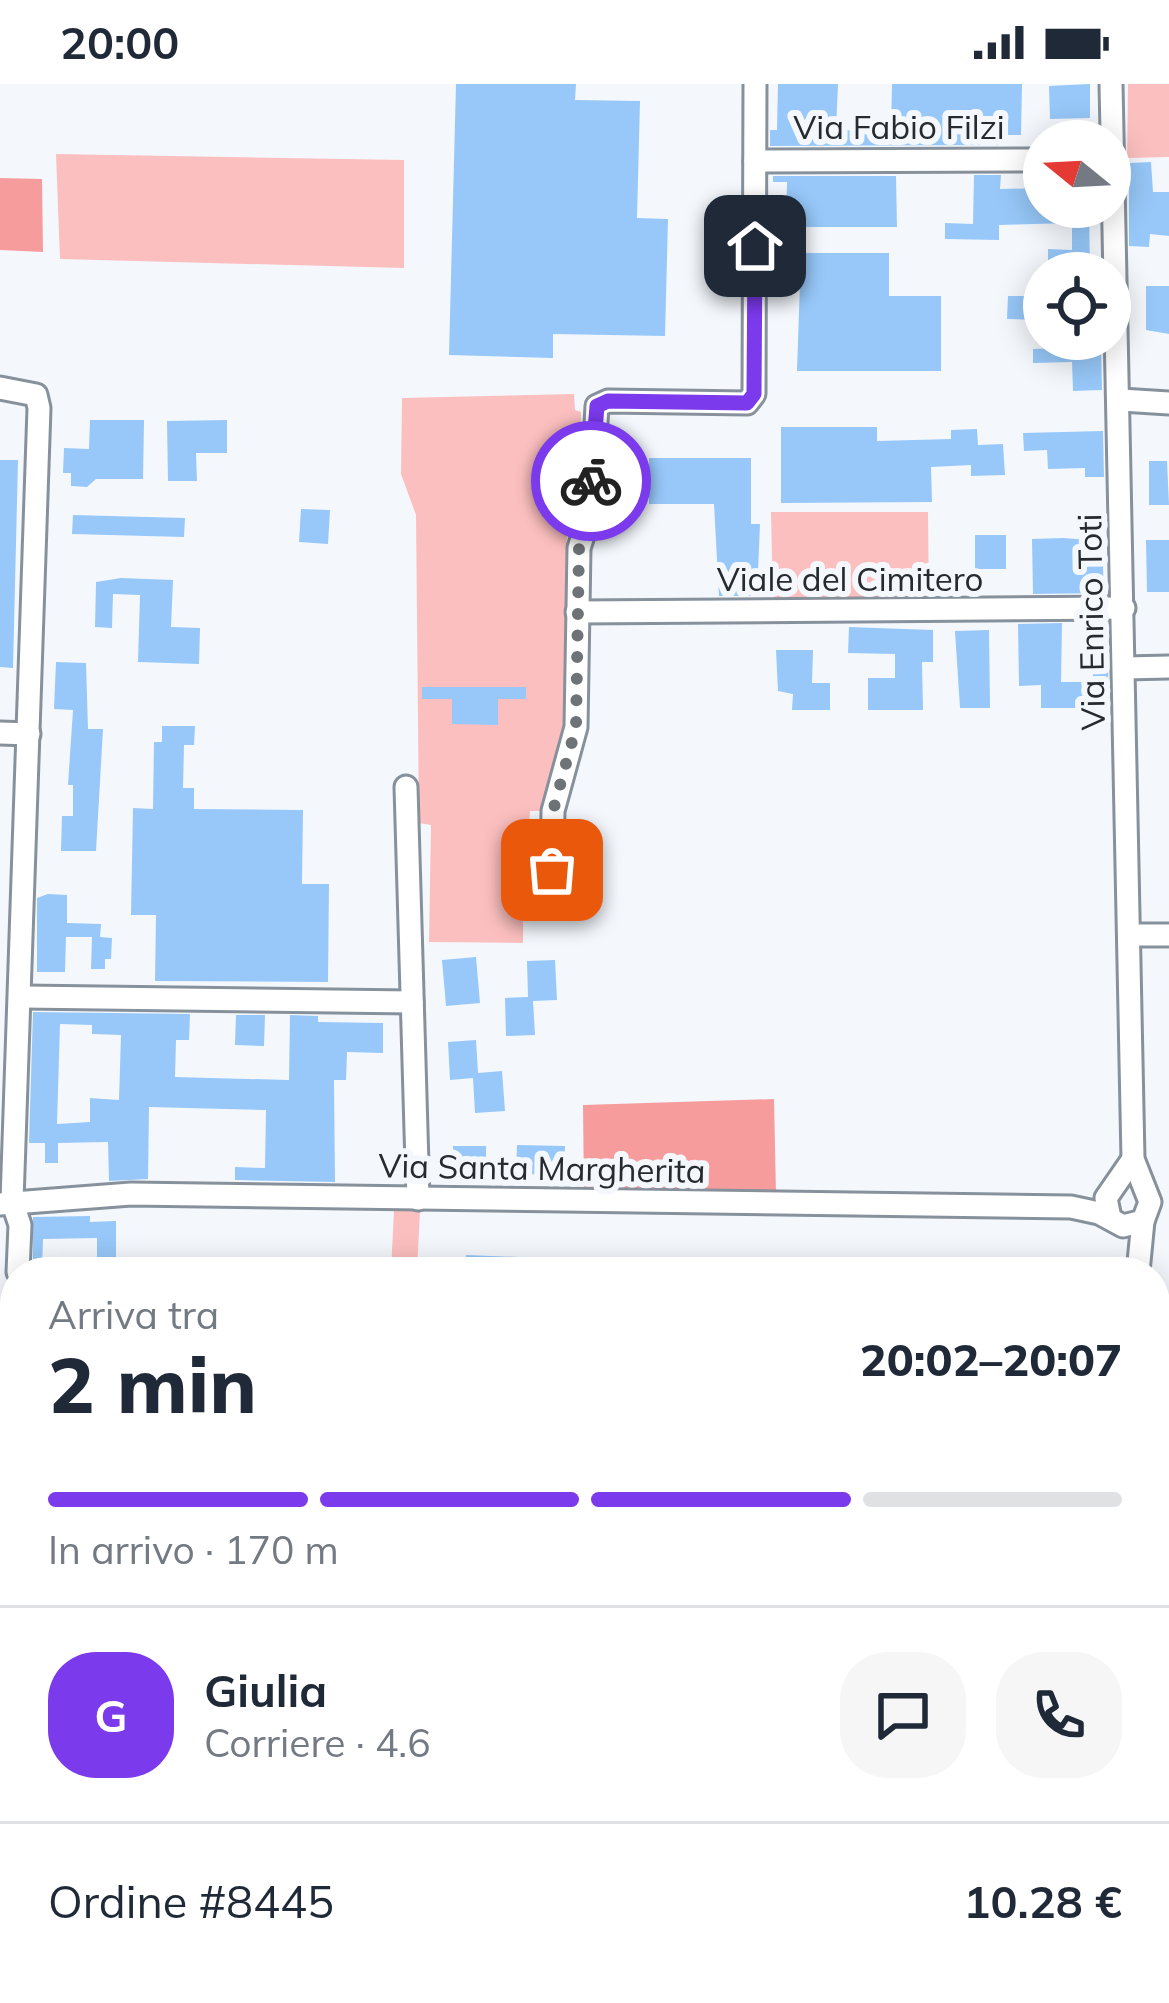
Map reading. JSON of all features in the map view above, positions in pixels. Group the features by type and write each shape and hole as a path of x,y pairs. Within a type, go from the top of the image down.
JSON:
{"street":[{"path":"552,870 553,811 576,727 579,548 591,511 597,406 608,401 747,403 754,394 755,84"},
{"name":"Via Enrico Toti","path":"1111,84 1112,120"},
{"name":"Via Fabio Filzi","path":"755,160 1023,160"},
{"name":"Via Enrico Toti","path":"1115,228 1133,1160 1138,1215"},
{"path":"0,388 36,395 22,997 6,1202 20,1225 19,1257"},
{"path":"1121,400 1169,403"},
{"name":"Viale del Cimitero","path":"577,612 1124,608"},
{"path":"1125,668 1169,668"},
{"path":"0,734 29,734"},
{"path":"406,787 418,1199"},
{"path":"1130,935 1169,935"},
{"path":"22,997 412,1003"},
{"name":"Via Santa Margherita","path":"6,1202 131,1194 1071,1207 1138,1215"}],"shaded area":[{"path":"1128,84 1169,84 1169,157 1131,158"},
{"path":"56,154 404,160 404,268 60,259"},
{"path":"0,178 42,179 43,252 0,250"},
{"path":"574,394 575,410 581,412 580,498 567,514 566,737 544,811 530,811 529,826 524,826 523,943 429,942 431,825 419,823 416,515 401,474 402,398"},
{"path":"771,512 928,512 929,606 773,605"},
{"path":"774,1099 776,1195 584,1195 583,1105"},
{"path":"394,1210 420,1211 418,1257 392,1257"}],"building":[{"path":"456,84 576,84 575,100 640,101 637,218 668,219 665,336 553,334 553,358 449,355"},
{"path":"778,84 838,84 836,130 891,131 892,84 1022,84 1021,135 1002,135 1002,145 770,146 770,130 777,130"},
{"path":"1090,84 1090,118 1050,119 1049,86"},
{"path":"1151,162 1153,192 1169,192 1169,236 1150,234 1149,247 1129,246 1131,163"},
{"path":"974,175 1001,175 1000,189 1023,188 1023,224 999,225 999,240 945,239 945,223 973,224"},
{"path":"773,176 896,176 897,227 786,227 787,182 773,182"},
{"path":"1072,228 1089,228 1090,252 1048,252 1072,250"},
{"path":"801,253 889,253 889,296 941,296 941,371 797,371"},
{"path":"1146,286 1169,286 1169,334 1146,330"},
{"path":"1008,296 1023,296 1023,320 1007,319"},
{"path":"1101,360 1102,390 1073,391 1072,362 1033,363"},
{"path":"90,420 144,420 143,479 96,479 87,487 71,486 71,473 63,473 64,448 89,449"},
{"path":"227,420 227,453 196,453 197,481 168,481 167,421"},
{"path":"781,427 877,427 877,441 951,439 951,430 977,429 978,445 1003,444 1005,475 971,476 971,465 931,467 932,502 781,503"},
{"path":"1103,431 1104,477 1085,477 1085,468 1048,469 1047,450 1024,451 1023,433"},
{"path":"649,458 751,458 751,524 760,524 757,596 719,596 714,504 649,504"},
{"path":"0,460 18,460 13,668 0,667"},
{"path":"1149,461 1167,461 1169,505 1149,505"},
{"path":"301,509 330,510 328,544 299,542"},
{"path":"73,515 185,518 184,537 72,534"},
{"path":"975,535 1006,535 1006,569 975,569"},
{"path":"1032,539 1102,541 1104,593 1033,594"},
{"path":"1146,540 1169,540 1169,592 1147,592"},
{"path":"173,580 171,627 200,628 199,664 138,662 140,595 113,594 112,628 95,627 96,582"},
{"path":"1062,623 1061,682 1093,682 1093,623 1107,623 1109,708 1041,708 1041,685 1019,686 1018,624"},
{"path":"849,627 933,630 933,662 922,662 923,710 868,710 868,678 895,678 895,654 848,653"},
{"path":"989,630 990,708 960,708 955,631"},
{"path":"776,650 813,650 812,683 830,683 830,710 792,710 793,694 778,691"},
{"path":"56,662 86,663 88,729 103,729 96,851 61,851 62,816 73,816 73,785 68,785 73,710 54,709"},
{"path":"422,687 526,687 526,699 498,699 498,725 452,724 452,699 422,699"},
{"path":"162,726 195,726 194,745 184,745 183,788 194,788 194,809 303,810 302,884 329,884 328,982 155,981 156,915 131,915 133,808 153,809 154,742 162,742"},
{"path":"67,895 67,923 101,924 100,937 112,938 111,959 105,959 105,969 91,969 92,937 66,937 65,972 37,972 37,898"},
{"path":"476,957 480,1003 446,1006 442,960"},
{"path":"555,960 557,1000 533,1001 535,1035 506,1036 505,998 528,997 527,961"},
{"path":"33,1012 190,1014 189,1040 176,1040 175,1077 289,1080 290,1015 318,1016 318,1022 383,1023 383,1053 347,1052 346,1080 334,1080 335,1182 235,1180 235,1167 265,1168 266,1110 149,1107 148,1179 109,1181 108,1142 58,1143 58,1163 45,1163 45,1143 29,1143","holes":["60,1024 92,1025 92,1034 121,1035 119,1100 90,1098 90,1122 57,1124"]},
{"path":"236,1015 265,1015 264,1046 235,1045"},
{"path":"476,1040 478,1073 502,1071 505,1111 475,1113 473,1078 450,1080 448,1042"},
{"path":"517,1145 565,1146 564,1175 516,1174"},
{"path":"453,1146 486,1146 486,1173 453,1173"},
{"path":"90,1216 90,1222 116,1221 116,1257 97,1257 97,1238 43,1239 42,1257 33,1257 33,1217"}],"way so far":[{"path":"552,870 553,811 576,727 579,548 591,511 591,481"}],"route":[{"path":"591,481 592,417 597,406 608,401 747,403 754,394 755,246"}]}
